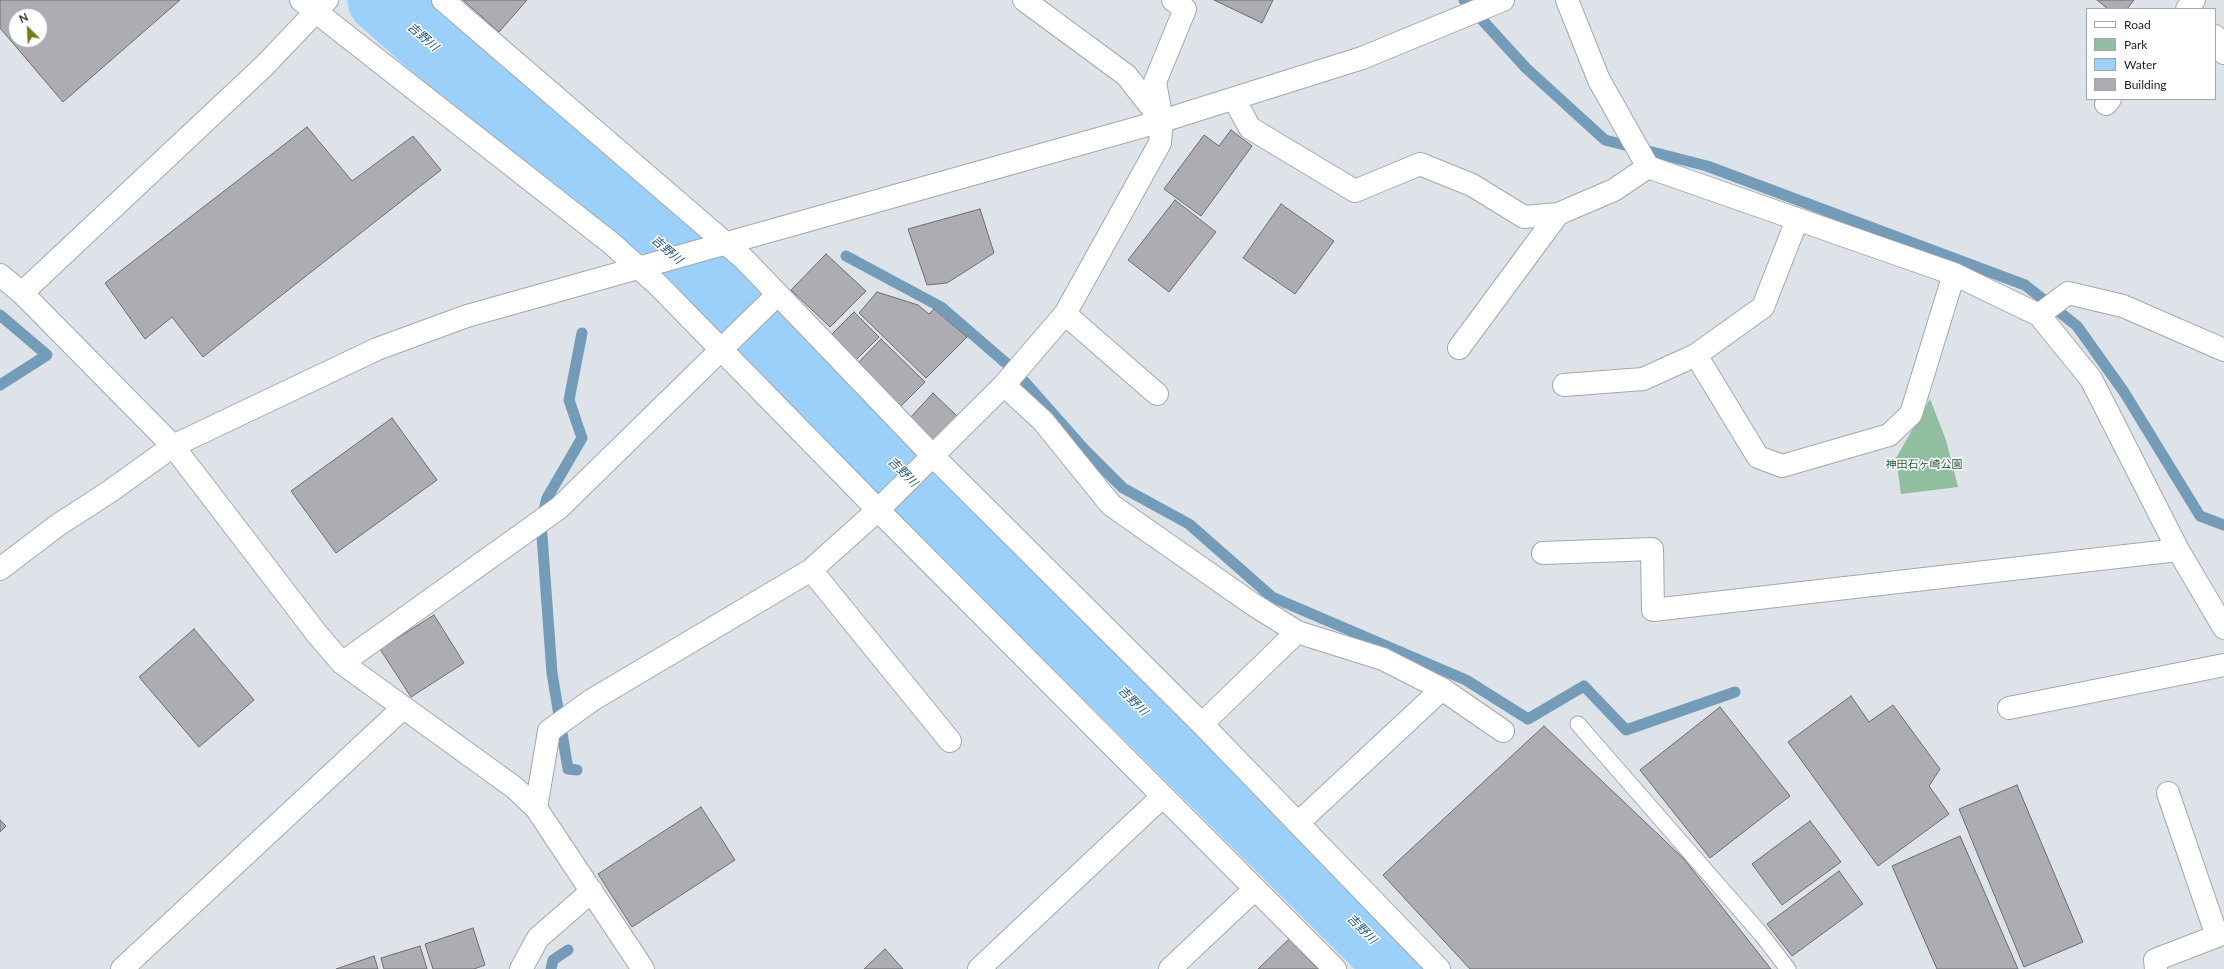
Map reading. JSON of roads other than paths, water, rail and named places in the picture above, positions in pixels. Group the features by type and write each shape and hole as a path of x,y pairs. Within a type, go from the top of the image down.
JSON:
{"street":[{"path":"443,0 716,246 744,259 773,300 927,460 1202,724 1439,969"},
{"path":"1024,0 1126,75 1162,121"},
{"path":"1567,0 1599,80 1648,167 1954,274 2039,315 2091,379 2178,550 2224,628"},
{"path":"2188,8 2196,0"},
{"path":"0,570 58,525 109,492 172,446 377,349 467,316 1162,121 1362,58 1502,1"},
{"path":"536,808 548,731 592,700 811,570 882,505 1004,385 1065,314 1160,143 1162,121 1155,82 1182,3"},
{"path":"22,293 264,66 315,4 369,52 611,243 726,346 1334,969"},
{"path":"1234,98 1250,128 1355,190 1420,164 1472,185 1524,217 1558,214 1614,190 1648,167"},
{"path":"1459,348 1558,214"},
{"path":"1564,385 1643,379 1696,354 1763,307 1797,220"},
{"path":"1696,354 1758,457 1782,466 1889,435 1911,414 1954,274"},
{"path":"0,275 22,293 172,446 317,634 342,664 515,788 536,808 643,969"},
{"path":"2039,315 2068,293 2123,306 2224,350"},
{"path":"342,664 520,538 559,508 773,300"},
{"path":"1065,314 1157,394"},
{"path":"1004,385 1043,422 1111,505 1251,604 1297,632 1383,658 1442,689 1503,731"},
{"path":"1543,553 1652,549 1653,610 2178,550"},
{"path":"811,570 950,741"},
{"path":"1202,724 1297,632"},
{"path":"2009,708 2224,665"},
{"path":"1298,822 1442,689"},
{"path":"122,969 403,708"},
{"path":"2156,969 2155,960 2217,936 2168,793"},
{"path":"979,969 1164,796"},
{"path":"1170,969 1255,889"},
{"path":"521,969 538,938 592,891"}],"lane":[{"path":"1578,724 1761,934 1788,969"}],"water":[{"path":"354,0 397,0 554,127 603,210 491,108"}],"waterway":[{"name":"吉野川","path":"381,0 772,341 1402,969"},
{"path":"1464,0 1526,68 1605,140 1707,166 2025,285 2077,326 2124,392 2200,516 2224,525"},
{"path":"846,256 941,307 1014,370 1084,449 1123,488 1189,524 1272,597 1466,680 1528,719 1584,686 1626,730 1735,692"},
{"path":"0,315 47,355 0,385"},
{"path":"577,770 568,769 552,673 541,522 547,498 582,438 569,400 582,333"},
{"path":"551,969 553,960 568,950"}],"park label":[{"name":"神田石ヶ崎公園","path":"1924,464"}]}
